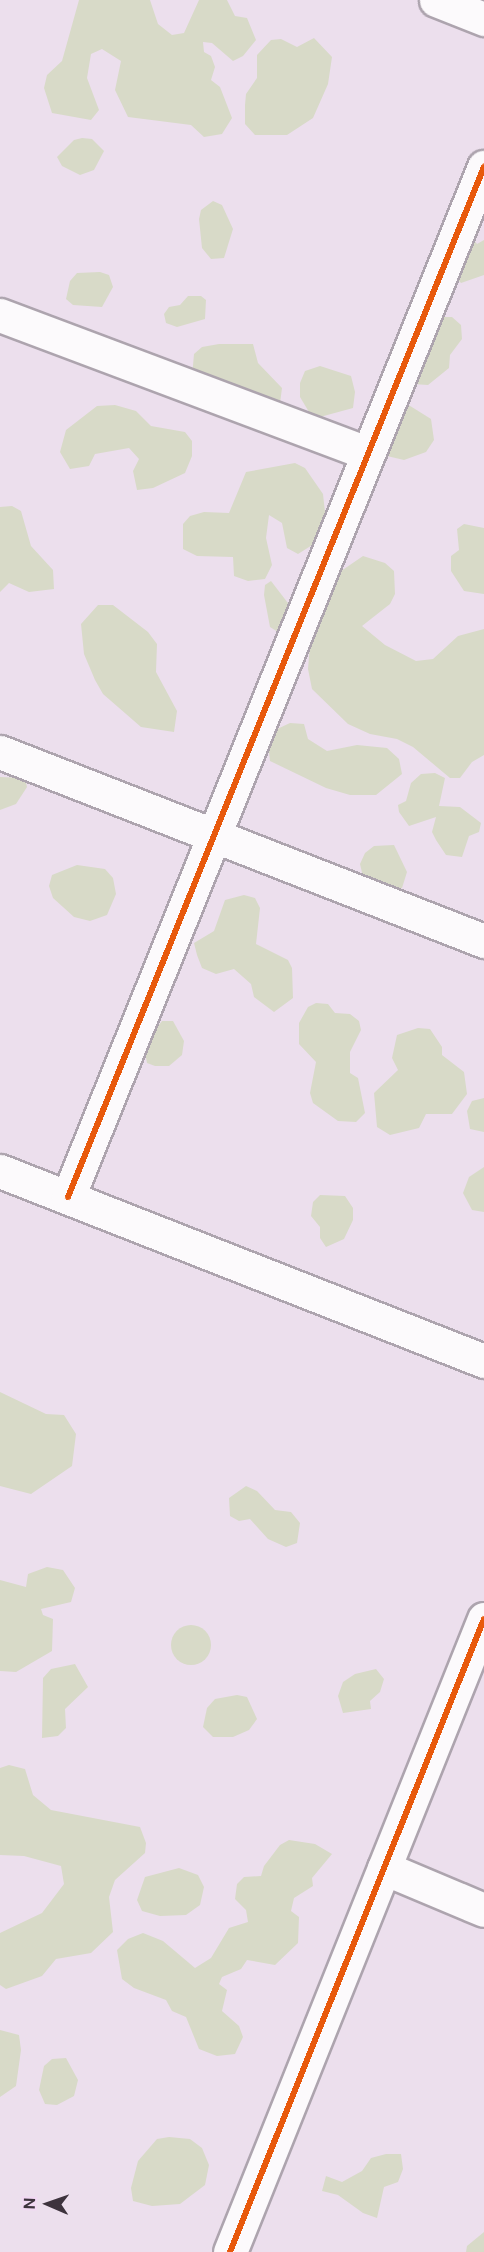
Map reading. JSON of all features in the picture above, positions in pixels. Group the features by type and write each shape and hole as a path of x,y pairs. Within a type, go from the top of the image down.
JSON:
{"street":[{"path":"436,0 484,19"},
{"path":"68,1197 484,166"},
{"path":"0,315 368,453"},
{"path":"0,752 484,941"},
{"path":"0,1171 484,1361"},
{"path":"230,2252 484,1619"},
{"path":"384,1868 484,1910"}],"green space":[{"path":"79,0 150,0 158,24 172,35 184,33 199,0 227,0 235,16 247,18 256,40 243,56 233,61 212,43 203,42 204,52 211,56 215,67 211,80 220,87 232,118 222,134 204,137 191,125 128,117 115,90 121,61 102,49 91,54 87,78 99,110 91,120 52,113 44,88 47,75 62,61"},
{"path":"314,38 332,57 328,84 313,118 287,135 255,135 245,124 245,105 246,94 257,78 257,55 271,40 281,39 297,47"},
{"path":"92,139 104,151 94,170 80,175 62,166 57,157 74,140"},
{"path":"213,201 222,205 233,229 224,258 211,259 202,248 199,219 201,210"},
{"path":"462,224 477,244 484,240 484,275 461,283 444,265"},
{"path":"100,272 109,275 113,287 102,307 73,305 66,299 70,281 77,273"},
{"path":"188,296 201,296 206,300 205,319 177,327 166,323 164,314 169,307 180,305"},
{"path":"441,317 452,317 461,325 462,339 450,355 449,368 428,385 413,384"},
{"path":"219,344 253,344 258,363 282,388 279,411 211,413 200,402 192,377 194,354 202,347"},
{"path":"320,366 351,376 355,392 353,408 320,417 309,412 300,397 300,383 305,371"},
{"path":"393,402 407,404 431,419 434,440 426,452 404,460 387,456 374,439"},
{"path":"115,405 136,411 151,426 185,432 192,441 192,456 185,473 153,488 137,490 133,471 139,459 129,448 95,454 89,466 70,469 60,452 66,430 97,406"},
{"path":"295,463 305,468 323,494 327,530 317,542 298,554 287,548 282,523 269,515 266,538 272,565 265,579 248,581 234,576 233,557 197,556 183,549 183,524 190,516 204,512 229,513 246,472"},
{"path":"12,506 21,511 31,546 53,570 54,589 29,592 9,583 0,592 0,507"},
{"path":"464,524 484,528 484,594 464,591 451,571 451,556 459,550 457,529"},
{"path":"363,556 385,563 394,571 395,594 390,604 362,626 385,645 416,661 433,659 458,636 484,629 484,755 472,762 460,778 450,778 413,747 397,739 370,734 348,724 312,689 308,669 310,644 325,613 328,580"},
{"path":"271,581 291,607 289,628 278,632 270,627 264,595 265,585"},
{"path":"98,605 113,605 148,632 157,644 156,672 177,711 174,732 141,727 103,694 84,654 81,624"},
{"path":"290,723 304,724 308,739 327,751 357,745 387,748 399,759 402,774 376,795 350,795 326,788 270,761 268,743 275,730"},
{"path":"435,773 445,778 439,806 460,807 481,823 479,832 469,836 462,857 446,855 436,840 432,832 436,817 409,826 399,812 398,805 406,801 411,783 421,774"},
{"path":"0,777 25,778 27,787 16,804 0,810"},
{"path":"394,845 407,872 402,888 389,894 364,881 360,864 365,853 374,846"},
{"path":"77,865 105,869 113,878 116,894 107,915 90,921 74,917 53,898 49,886 52,875"},
{"path":"244,895 255,898 260,908 256,944 288,960 292,968 293,998 274,1012 254,997 251,984 234,969 216,974 202,968 197,955 194,943 214,931 225,900"},
{"path":"316,1003 328,1004 335,1013 350,1014 359,1021 361,1030 350,1052 350,1073 358,1078 365,1113 356,1122 338,1121 313,1103 310,1093 316,1062 299,1044 299,1023 308,1007"},
{"path":"162,1021 173,1021 184,1041 182,1055 169,1066 155,1066 147,1063 145,1052 148,1039"},
{"path":"418,1028 430,1029 442,1047 442,1055 464,1072 467,1094 452,1114 426,1114 419,1128 390,1135 377,1127 374,1093 398,1070 392,1058 397,1035"},
{"path":"484,1098 484,1132 470,1129 467,1111 472,1101"},
{"path":"484,1167 484,1212 472,1210 463,1193 469,1177"},
{"path":"320,1195 345,1196 353,1208 353,1220 344,1239 326,1247 320,1238 320,1227 311,1216 313,1202"},
{"path":"0,1392 46,1414 64,1415 76,1434 72,1466 31,1494 0,1486"},
{"path":"246,1486 257,1491 275,1510 291,1512 300,1523 297,1543 286,1547 268,1539 250,1519 239,1521 230,1516 229,1498"},
{"path":"47,1567 63,1570 75,1588 71,1602 41,1609 43,1615 53,1619 52,1651 16,1672 0,1671 0,1580 26,1587 28,1574"},
{"path":"191,1625 199,1626 205,1631 210,1637 210,1653 205,1659 199,1664 191,1665 183,1664 177,1659 172,1653 171,1645 172,1637 177,1631 183,1626"},
{"path":"75,1664 88,1687 65,1709 66,1728 58,1736 42,1738 43,1678 51,1669"},
{"path":"376,1669 384,1679 380,1692 370,1701 371,1709 343,1713 338,1696 343,1682 355,1674"},
{"path":"237,1695 247,1697 257,1719 249,1730 233,1737 213,1737 203,1727 207,1708 215,1699"},
{"path":"9,1765 25,1769 33,1795 51,1810 140,1827 146,1843 145,1853 115,1880 109,1897 113,1932 91,1953 56,1959 42,1976 6,1989 0,1985 0,1933 42,1913 64,1884 61,1866 24,1856 0,1855 0,1768"},
{"path":"289,1840 315,1844 332,1854 312,1878 313,1886 294,1898 291,1911 299,1917 298,1943 275,1965 247,1960 241,1969 222,1977 219,1984 227,1990 222,2011 239,2026 243,2037 235,2054 217,2056 199,2049 186,2017 172,2011 166,2000 134,1988 122,1979 117,1950 128,1939 143,1933 163,1941 195,1968 211,1958 229,1928 248,1922 246,1910 235,1899 237,1884 244,1877 261,1876 264,1866 280,1845"},
{"path":"179,1868 198,1875 204,1887 200,1905 186,1915 160,1916 142,1911 137,1900 145,1877"},
{"path":"0,2030 19,2035 21,2050 16,2086 0,2097"},
{"path":"66,2058 78,2080 74,2096 57,2105 45,2104 39,2090 44,2066 52,2059"},
{"path":"169,2137 190,2139 202,2148 209,2165 205,2185 180,2204 152,2206 133,2201 131,2188 138,2161 157,2139"},
{"path":"386,2154 401,2154 403,2169 398,2182 384,2187 377,2218 363,2213 338,2195 322,2191 326,2176 342,2182 362,2171 371,2158"},
{"path":"484,2232 484,2252 466,2252 467,2246"}],"cycle path":[{"path":"68,1197 484,167"},
{"path":"230,2252 484,1619"}]}
